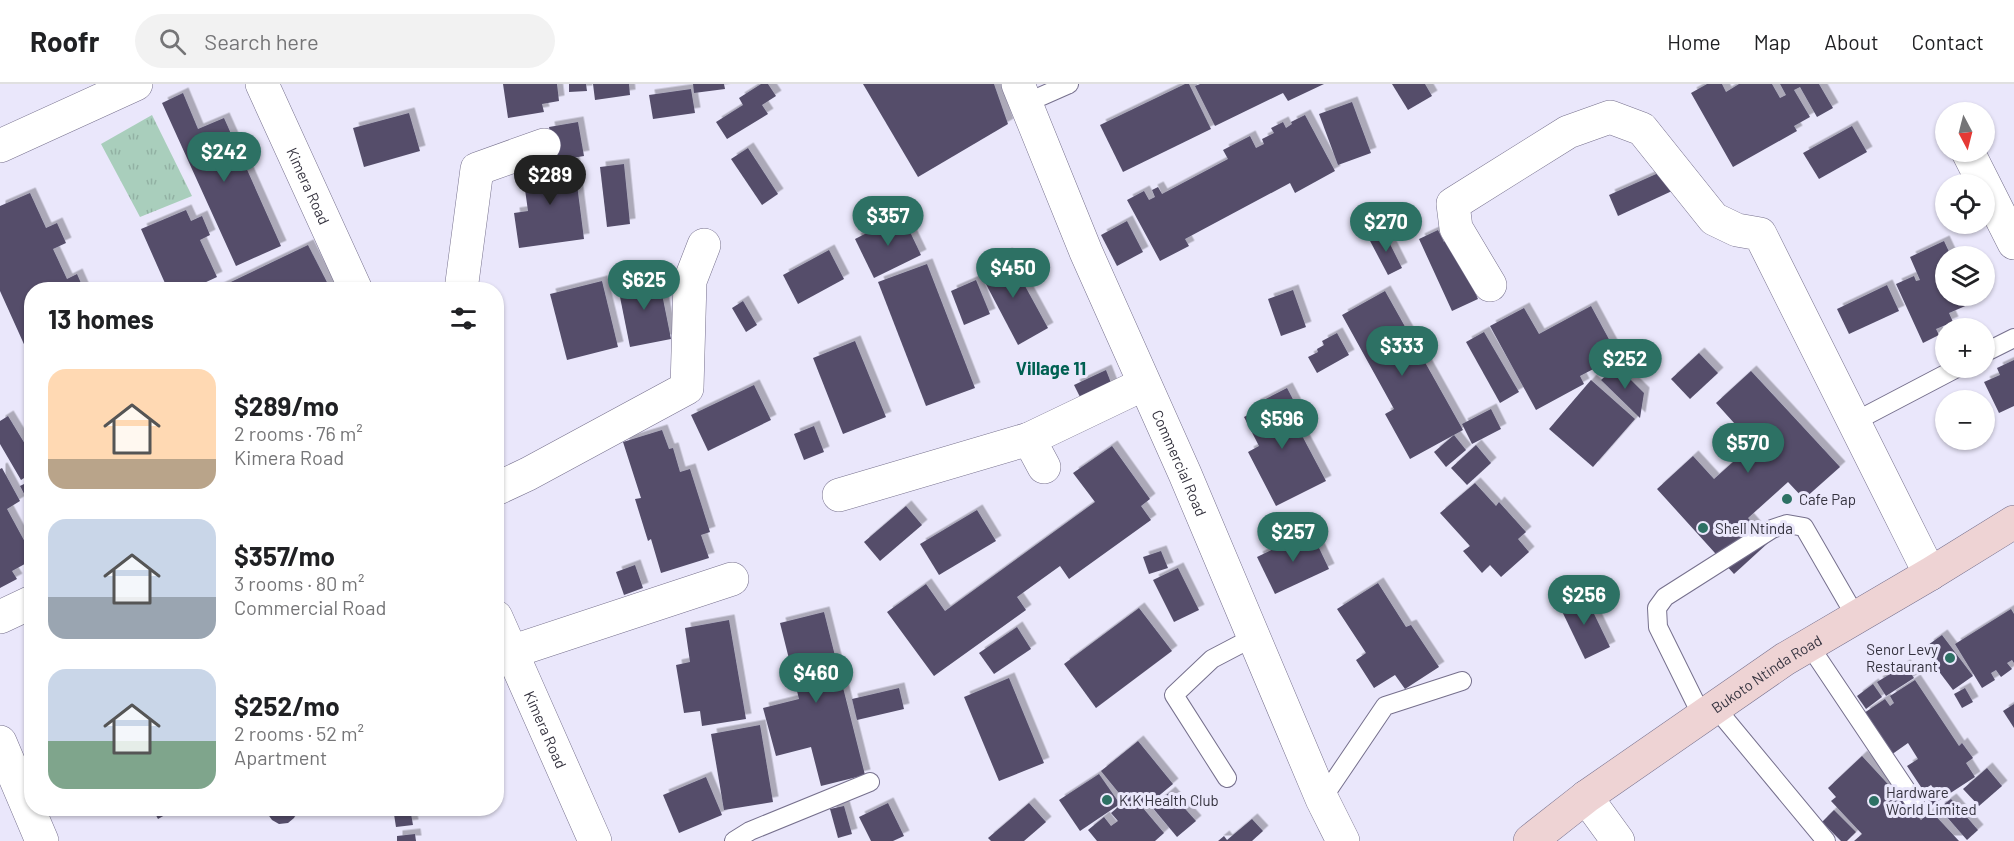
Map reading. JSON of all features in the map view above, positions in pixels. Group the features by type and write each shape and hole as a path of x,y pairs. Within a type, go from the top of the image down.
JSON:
{"main road":[{"name":"Bukoto Ntinda Road","path":"1530,841 1586,797 1809,645 2014,522"}],"street":[{"path":"0,146 136,84"},
{"name":"Kimera Road","path":"262,84 352,282"},
{"name":"Commercial Road","path":"1022,93 1086,252 1185,474 1322,799 1343,841"},
{"path":"1490,285 1456,228 1453,204 1568,132 1610,117 1642,129 1714,219 1737,230 1760,234 1930,574"},
{"path":"462,282 477,169 544,145"},
{"path":"1973,162 2014,243"},
{"path":"504,485 687,388 690,281 704,245"},
{"path":"839,495 1029,439 1144,384"},
{"path":"1029,439 1044,467"},
{"path":"511,652 732,579"},
{"path":"0,617 24,606"},
{"name":"Kimera Road","path":"504,636 595,841"},
{"path":"0,742 24,799"},
{"path":"1586,797 1618,841"},
{"path":"31,816 42,841"}],"lane":[{"path":"1022,93 1069,84"},
{"path":"1995,348 2014,338"},
{"path":"1854,422 1938,378"},
{"path":"1826,841 1709,712 1658,627 1657,608 1665,597 1772,528 1787,524 1804,527 1856,617"},
{"path":"1227,778 1174,695 1212,659 1254,637"},
{"path":"1809,645 1915,803"},
{"path":"1322,799 1385,706 1462,681"},
{"path":"734,841 750,831 870,782"}],"green space":[{"path":"152,115 192,196 140,217 101,144"}],"building":[{"path":"503,84 557,84 559,101 542,104 544,112 508,118"},
{"path":"569,84 586,84 587,91 569,92"},
{"path":"593,84 629,84 630,95 595,100"},
{"path":"693,84 724,84 725,89 694,93"},
{"path":"761,84 768,84 776,96 762,105 768,114 727,139 716,122 743,105 739,98"},
{"path":"863,84 994,84 1008,124 918,177"},
{"path":"1189,84 1211,129 1123,172 1100,125"},
{"path":"1200,84 1324,84 1288,101 1283,93 1215,126 1195,86"},
{"path":"1392,84 1425,84 1432,96 1408,110"},
{"path":"1707,84 1722,84 1726,92 1739,84 1772,84 1780,98 1786,95 1780,84 1819,84 1833,108 1817,117 1800,87 1794,90 1810,117 1794,126 1797,131 1733,167 1691,93"},
{"path":"691,89 695,113 653,119 649,95"},
{"path":"183,93 198,129 224,118 281,246 236,266 162,103"},
{"path":"1352,102 1371,153 1338,165 1319,114"},
{"path":"409,113 420,151 364,167 353,128"},
{"path":"1305,115 1335,171 1295,193 1290,183 1185,239 1189,246 1160,261 1127,200 1144,191 1149,200 1155,197 1152,190 1158,187 1162,194 1228,159 1223,150 1250,136 1256,148 1264,144 1262,139 1274,133 1271,128 1283,122 1286,128 1292,124 1291,122"},
{"path":"578,122 584,156 555,161 549,127"},
{"path":"1852,126 1867,152 1819,179 1803,153"},
{"path":"748,148 778,194 762,205 731,159"},
{"path":"574,161 584,239 519,248 514,213 528,211 522,168"},
{"path":"624,164 630,224 607,227 600,167"},
{"path":"1663,171 1672,191 1618,216 1609,195"},
{"path":"30,193 46,228 57,223 66,243 53,249 67,279 77,274 80,282 24,282 24,344 0,291 0,206"},
{"path":"186,210 191,221 202,216 210,235 200,240 217,277 206,282 164,282 141,229"},
{"path":"902,215 921,255 874,278 855,239"},
{"path":"1127,221 1143,252 1117,266 1101,235"},
{"path":"1438,230 1444,242 1451,239 1478,299 1452,311 1419,239"},
{"path":"1384,232 1402,268 1388,275 1369,239"},
{"path":"1944,241 1946,246 1935,246 1935,306 1965,306 1949,313 1951,318 1935,318 1935,337 1923,343 1896,284 1914,276 1916,281 1920,280 1910,257"},
{"path":"308,245 327,282 231,282"},
{"path":"829,250 844,279 798,304 783,275"},
{"path":"1007,253 1048,328 1018,345 978,269"},
{"path":"927,264 975,388 926,406 878,282"},
{"path":"658,274 671,339 630,347 617,282"},
{"path":"976,280 990,314 964,325 951,291"},
{"path":"602,281 618,347 567,360 550,294"},
{"path":"1887,285 1899,311 1849,334 1837,309"},
{"path":"1293,290 1306,327 1281,336 1268,299"},
{"path":"1385,291 1463,430 1410,459 1385,414 1394,409 1342,315"},
{"path":"743,301 757,325 746,332 732,308"},
{"path":"1591,306 1618,356 1580,376 1584,384 1536,410 1490,326 1524,308 1539,334"},
{"path":"1484,332 1519,392 1500,403 1466,342"},
{"path":"1337,333 1349,355 1317,373 1308,357 1318,352 1317,349 1324,345 1322,341"},
{"path":"855,341 886,417 843,434 813,358"},
{"path":"1699,353 1718,373 1690,399 1671,379"},
{"path":"2014,360 2014,406 1999,413 1995,405 1995,390 1988,390 1984,382 2000,375 1997,368"},
{"path":"1617,366 1644,393 1640,418 1601,380"},
{"path":"1106,370 1113,388 1083,403 1074,385"},
{"path":"1751,371 1840,467 1804,499 1788,482 1748,518 1769,542 1734,574 1657,489 1693,456 1714,479 1753,444 1716,403"},
{"path":"1591,380 1635,419 1593,467 1549,429"},
{"path":"754,385 771,420 708,451 691,415"},
{"path":"1287,388 1297,407 1289,411 1326,481 1276,506 1248,452 1259,446 1244,417 1257,410 1254,405"},
{"path":"1491,409 1501,429 1472,444 1462,424"},
{"path":"8,416 24,442 24,478 21,480 0,444 0,421"},
{"path":"814,426 824,452 804,460 794,434"},
{"path":"662,430 669,449 673,448 680,472 690,469 710,532 701,535 709,558 661,573 651,539 648,541 635,499 641,498 623,442"},
{"path":"1454,435 1466,450 1446,467 1434,452"},
{"path":"1476,445 1491,463 1467,485 1451,468"},
{"path":"1112,446 1150,499 1141,506 1151,520 1069,579 1060,566 1017,597 1026,610 934,676 887,612 926,584 945,611 1095,502 1073,473"},
{"path":"2,468 20,501 7,509 24,540 24,564 12,571 17,579 0,588 0,469"},
{"path":"1475,483 1496,506 1499,502 1526,532 1518,539 1529,552 1501,577 1490,565 1482,573 1463,551 1470,546 1440,513"},
{"path":"906,506 922,525 880,561 864,542"},
{"path":"977,510 996,541 939,575 920,544"},
{"path":"1311,531 1329,569 1275,594 1257,557"},
{"path":"1161,551 1168,568 1149,574 1143,557"},
{"path":"635,565 643,588 624,595 616,572"},
{"path":"1178,568 1199,610 1174,622 1153,580"},
{"path":"1378,583 1406,627 1411,625 1439,667 1405,689 1395,675 1374,688 1356,660 1366,653 1337,609"},
{"path":"1584,593 1610,647 1585,659 1559,605"},
{"path":"1139,608 1172,651 1096,708 1064,664"},
{"path":"2011,609 2014,614 2014,663 2012,660 2007,663 2012,669 2001,677 1996,670 1991,673 1995,680 1982,688 1955,644"},
{"path":"824,612 865,775 821,786 811,747 776,756 763,708 799,699 780,623"},
{"path":"729,620 746,719 702,726 700,711 684,713 676,665 690,662 685,628"},
{"path":"1017,627 1031,649 994,674 979,653"},
{"path":"1942,635 1973,676 1953,690 1931,661 1937,657 1928,645"},
{"path":"1905,665 1914,678 1886,696 1877,682"},
{"path":"1009,678 1044,763 999,781 964,697"},
{"path":"1915,680 1959,746 1962,743 1973,758 1966,763 1975,777 1932,805 1925,795 1934,789 1931,785 1923,790 1907,766 1918,759 1908,743 1891,755 1864,713 1885,699 1890,706 1894,703 1890,696"},
{"path":"1873,684 1882,697 1866,709 1857,696"},
{"path":"899,688 904,709 857,720 852,699"},
{"path":"1965,688 1973,702 1962,708 1954,694"},
{"path":"2014,704 2014,728 2003,711"},
{"path":"760,725 773,802 724,810 711,734"},
{"path":"1138,741 1173,784 1144,808 1131,792 1123,798 1101,771"},
{"path":"1862,756 1921,820 1931,811 1959,841 1854,841 1862,834 1831,801 1836,797 1828,788"},
{"path":"1987,768 2002,786 1979,806 1963,789"},
{"path":"1099,774 1120,804 1080,831 1059,800"},
{"path":"706,777 722,815 679,833 663,795"},
{"path":"1170,792 1196,821 1177,837 1152,807"},
{"path":"1132,795 1164,833 1155,841 1097,841 1088,830 1104,817 1111,826 1118,821 1111,813"},
{"path":"1951,799 1978,830 1967,840 1939,808"},
{"path":"888,803 904,836 893,841 871,841 859,817"},
{"path":"1029,803 1046,822 1024,841 991,841 988,838"},
{"path":"844,806 852,834 838,838 830,809"},
{"path":"1834,810 1856,832 1847,841 1841,841 1822,822"},
{"path":"269,816 295,816 288,823 279,824"},
{"path":"394,816 411,816 413,825 396,827"},
{"path":"1252,819 1263,831 1252,841 1218,841 1224,836 1227,840"},
{"path":"415,834 416,841 397,841 397,836"}],"place":[{"name":"Cafe Pap","path":"1787,499"},
{"name":"Shell Ntinda","path":"1703,528"},
{"name":"Senor Levy Restaurant","path":"1950,658"},
{"name":"K.K Health Club","path":"1107,800"},
{"name":"Hardware World Limited","path":"1874,801"}],"district":[{"name":"Village 11","path":"1051,368"}]}
